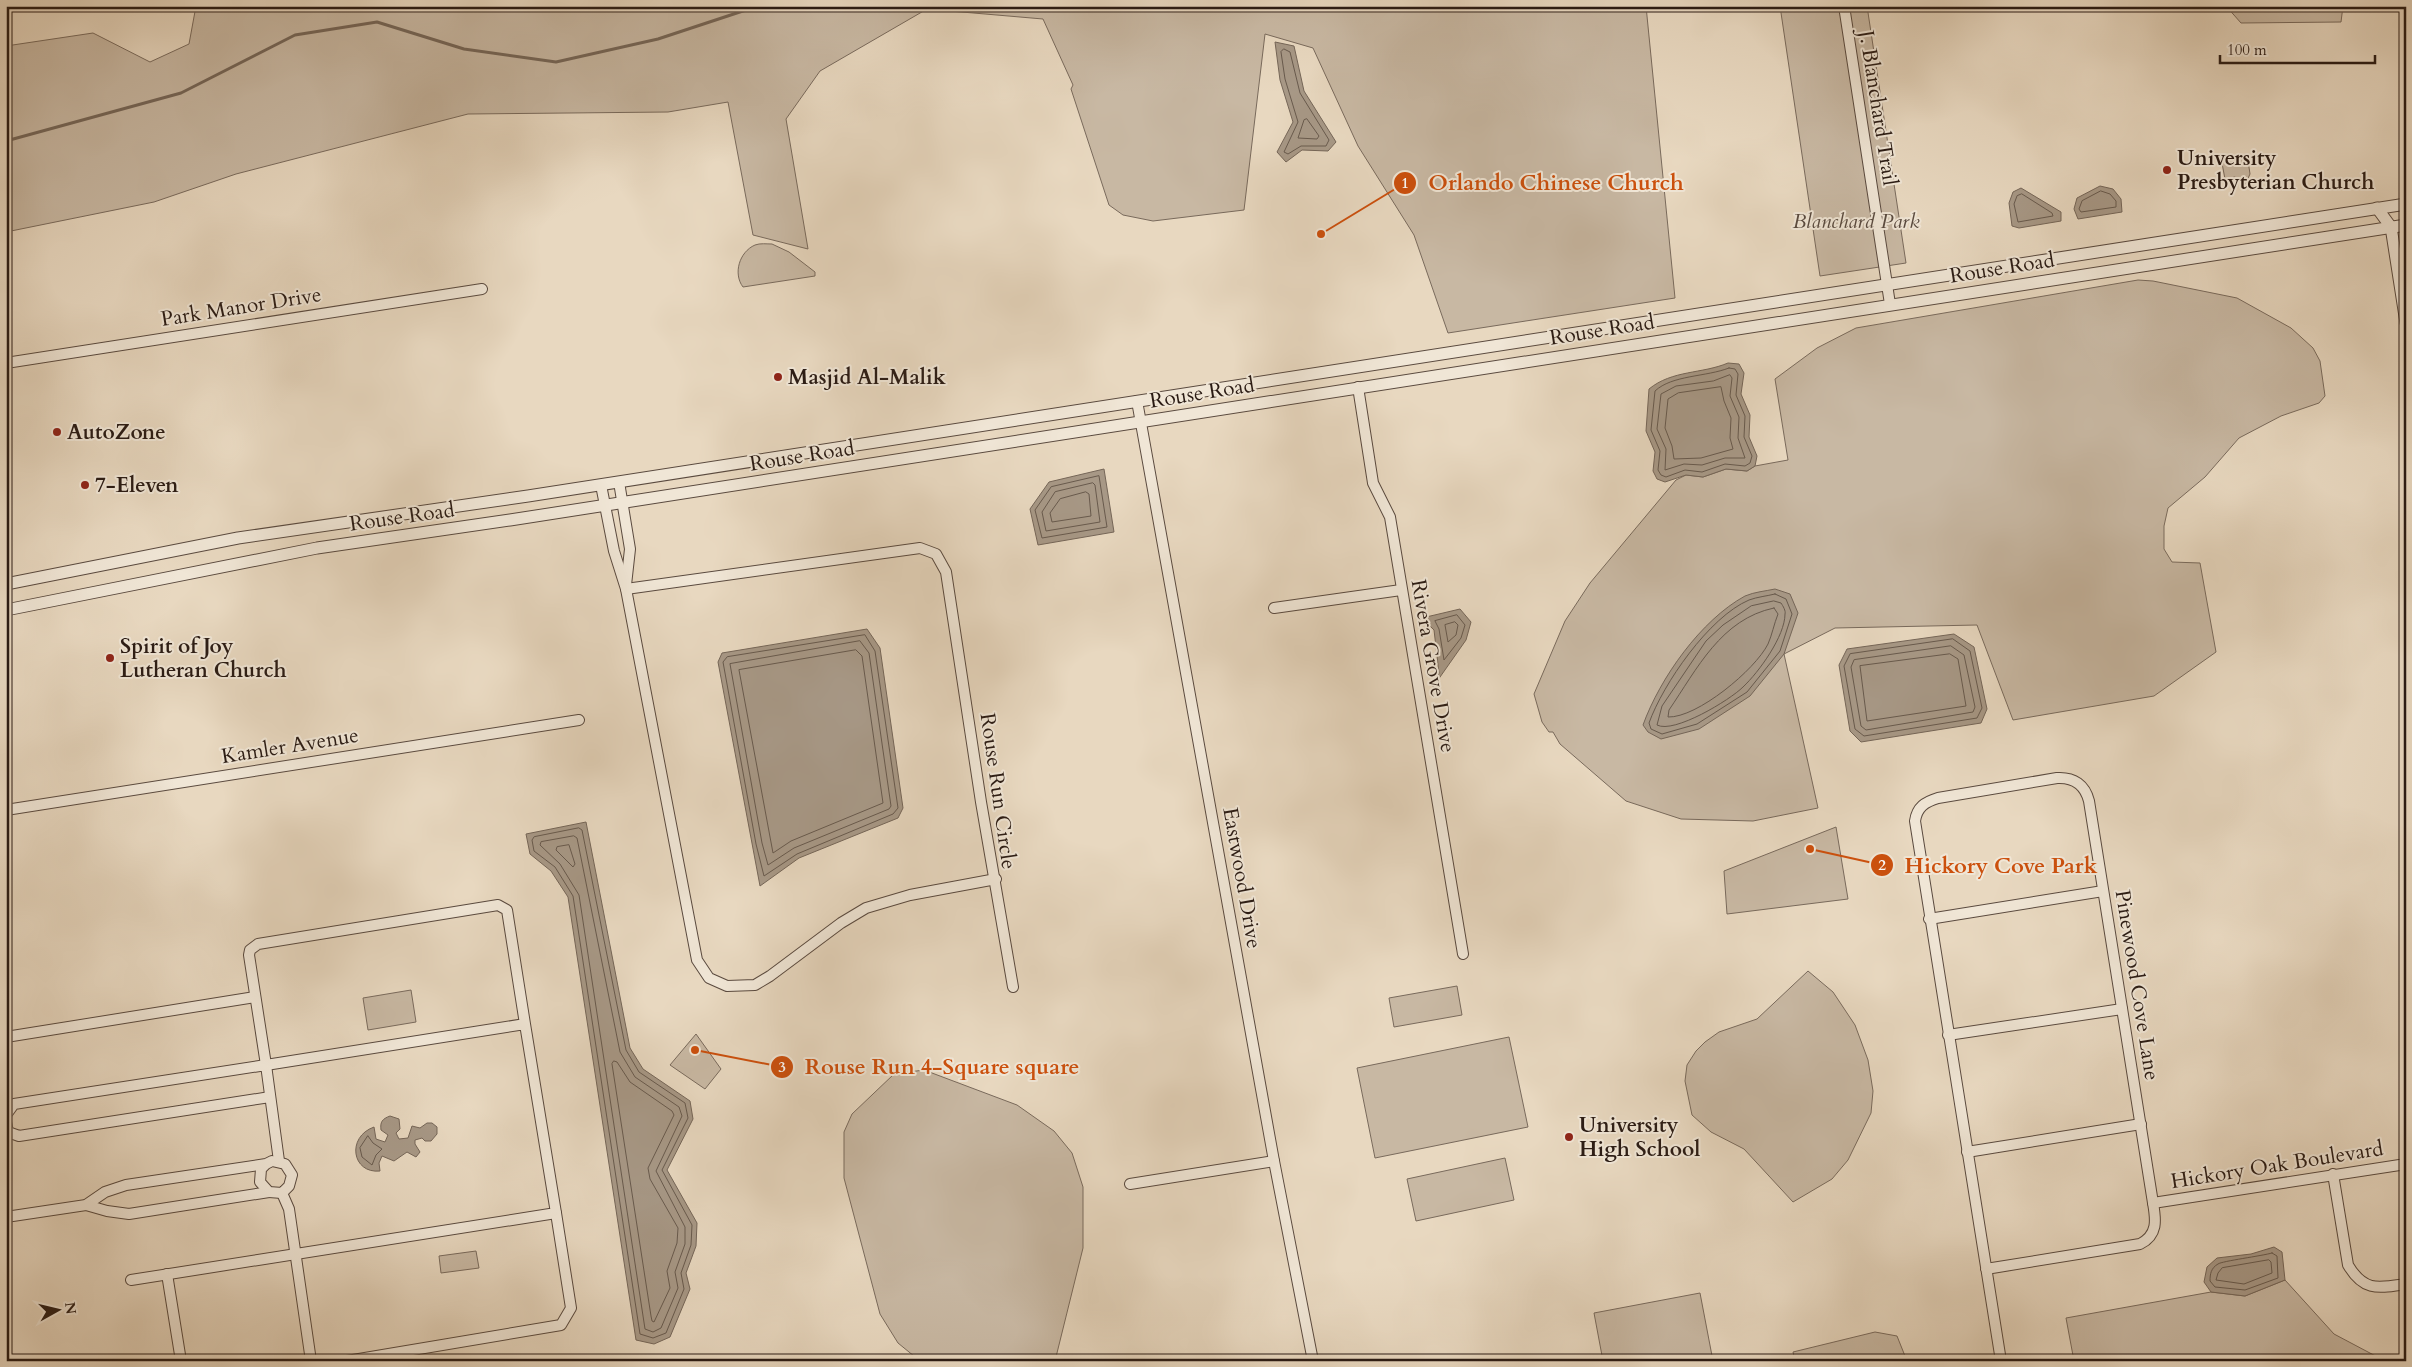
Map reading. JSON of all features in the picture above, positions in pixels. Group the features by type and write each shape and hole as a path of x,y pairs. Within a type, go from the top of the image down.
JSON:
{"street":[{"name":"J. Blanchard Trail","path":"1844,6 1890,304"},
{"name":"Rouse Road","path":"6,584 238,538 601,485 2406,204"},
{"path":"2377,208 2391,227 2406,323"},
{"name":"Rouse Road","path":"6,610 317,548 623,503 2406,225"},
{"name":"Park Manor Drive","path":"6,362 482,289"},
{"name":"Rivera Grove Drive","path":"1358,388 1373,483 1390,517 1463,954"},
{"name":"Eastwood Drive","path":"1137,401 1274,1161 1313,1361"},
{"name":"Rouse Run Circle","path":"619,482 630,549 626,589"},
{"name":"Rouse Run Circle","path":"601,485 614,551 626,589 698,960 709,978 727,986 754,985 770,976 841,923 866,908 910,895 996,879 981,802 946,572 936,554 920,548 626,589"},
{"path":"614,551 630,549"},
{"path":"1274,608 1401,590"},
{"name":"Kamler Avenue","path":"6,810 579,720"},
{"name":"Pinewood Cove Lane","path":"1986,1269 2140,1244 2152,1234 2155,1227 2141,1124 2085,790 2070,779 2057,778 1938,798 1929,801 1916,814 1915,829 2000,1361"},
{"path":"996,879 1013,987"},
{"path":"1929,919 2103,891"},
{"path":"278,1161 249,955 250,950 258,944 498,905 507,910 571,1308 561,1325 347,1361"},
{"path":"6,1037 255,998"},
{"path":"1948,1035 2122,1008"},
{"path":"6,1115 14,1104 525,1024"},
{"path":"6,1122 8,1132 18,1136 270,1097"},
{"path":"1967,1152 2141,1124"},
{"path":"6,1217 86,1205 106,1211 129,1214 268,1192 282,1193 289,1186 292,1175 285,1164 278,1161 126,1185 105,1192 86,1205"},
{"path":"1130,1184 1274,1161"},
{"path":"266,1164 261,1169 260,1182 268,1192"},
{"name":"Hickory Oak Boulevard","path":"2153,1203 2406,1164"},
{"path":"2333,1174 2348,1265 2355,1278 2365,1286 2382,1288 2406,1284"},
{"path":"282,1193 289,1208 294,1255 311,1361"},
{"path":"131,1280 556,1213"},
{"path":"167,1274 181,1361"}],"green space":[{"path":"196,6 1646,6 1675,298 1448,333 1414,235 1358,146 1313,48 1265,34 1244,210 1153,221 1123,215 1109,205 1071,89 1073,85 1043,19 927,9 820,71 786,119 808,249 753,235 728,102 668,112 468,114 236,174 154,202 6,232 6,46 93,33 150,62 189,44"},
{"name":"Blanchard Park","path":"1780,6 1867,6 1906,263 1820,276"},
{"path":"2226,6 2343,6 2341,22 2241,23"},
{"path":"2247,154 2250,174 2245,185 2235,177 2225,179 2221,158"},
{"path":"772,244 789,252 815,272 815,276 743,287 738,276 738,270 745,253 755,245"},
{"path":"2138,280 2153,281 2237,298 2291,328 2313,348 2320,361 2325,396 2319,403 2281,416 2239,438 2205,477 2168,508 2164,526 2164,549 2172,562 2200,563 2216,652 2154,696 2013,720 1977,625 1835,628 1784,654 1818,808 1753,821 1681,819 1626,801 1560,744 1553,732 1549,732 1542,722 1534,694 1565,621 1590,583 1676,480 1686,475 1703,477 1726,469 1747,471 1755,466 1788,460 1775,379 1817,348 1856,328"},
{"path":"1836,827 1848,899 1727,914 1724,871"},
{"path":"1808,971 1833,992 1855,1025 1868,1060 1873,1091 1871,1113 1848,1160 1832,1179 1793,1202 1744,1149 1711,1132 1692,1115 1685,1081 1687,1065 1696,1051 1705,1042 1719,1032 1757,1019"},
{"path":"1457,986 1462,1015 1394,1027 1389,998"},
{"path":"411,990 416,1022 368,1030 363,998"},
{"path":"696,1034 721,1069 705,1089 670,1065"},
{"path":"1509,1037 1528,1127 1375,1158 1357,1068"},
{"path":"924,1070 1017,1105 1054,1131 1072,1153 1083,1187 1083,1248 1055,1361 920,1361 898,1343 880,1314 844,1178 844,1132 852,1114 894,1074"},
{"path":"1505,1158 1514,1200 1416,1221 1407,1179"},
{"path":"476,1251 479,1268 441,1273 439,1256"},
{"path":"2285,1280 2334,1334 2385,1361 2074,1361 2066,1318 2211,1292 2245,1296"},
{"path":"1700,1293 1713,1361 1603,1361 1594,1313"},
{"path":"1875,1332 1897,1336 1907,1361 1795,1361 1793,1352"}],"water":[{"path":"1275,42 1294,46 1304,91 1336,142 1328,151 1302,150 1286,162 1277,152 1293,122 1280,80"},
{"path":"2100,186 2113,189 2121,199 2122,212 2078,219 2074,209 2077,198"},
{"path":"2021,188 2061,212 2061,221 2019,228 2012,226 2009,203 2013,192"},
{"path":"1728,363 1739,364 1744,373 1741,394 1750,415 1749,437 1757,456 1755,466 1747,471 1726,469 1703,477 1686,475 1665,482 1657,479 1653,471 1655,452 1646,431 1649,389 1667,378"},
{"path":"1104,469 1114,532 1038,545 1030,509 1049,482"},
{"path":"1775,589 1790,594 1798,613 1784,654 1750,696 1699,729 1661,739 1648,732 1643,725 1650,707 1671,670 1698,635 1713,620 1745,596"},
{"path":"1460,609 1471,622 1466,640 1433,687 1439,673 1434,630 1422,618"},
{"path":"867,629 880,648 903,808 898,818 799,858 760,886 718,662 722,653"},
{"path":"1954,634 1974,647 1987,709 1981,723 1861,742 1850,731 1839,665 1847,649"},
{"path":"586,822 630,1048 643,1069 690,1101 693,1119 667,1170 697,1223 696,1246 686,1273 690,1289 670,1337 654,1344 636,1340 568,897 551,871 530,854 526,834"},
{"path":"390,1116 399,1119 400,1129 396,1133 399,1139 408,1138 412,1126 420,1128 427,1123 432,1123 437,1127 437,1134 431,1141 425,1141 422,1138 415,1140 415,1144 420,1152 416,1157 407,1152 394,1161 382,1156 379,1163 380,1171 363,1167 358,1161 356,1154 356,1146 359,1139 365,1132 374,1127 376,1139 385,1142 388,1135 381,1130 381,1125 383,1120"},
{"path":"2274,1247 2282,1252 2285,1280 2245,1296 2211,1292 2204,1282 2207,1267 2217,1258 2251,1254"}],"waterway":[{"path":"6,141 181,93 295,35 377,22 464,49 556,62 658,39 758,6"}],"place":[{"name":"University Presbyterian Church","path":"2167,170"},
{"name":"Orlando Chinese Church","path":"1321,234"},
{"name":"Masjid Al-Malik","path":"778,377"},
{"name":"AutoZone","path":"57,432"},
{"name":"7-Eleven","path":"85,485"},
{"name":"Spirit of Joy Lutheran Church","path":"110,658"},
{"name":"Hickory Cove Park","path":"1810,849"},
{"name":"Rouse Run 4-Square square","path":"695,1050"},
{"name":"University High School","path":"1569,1137"}]}
